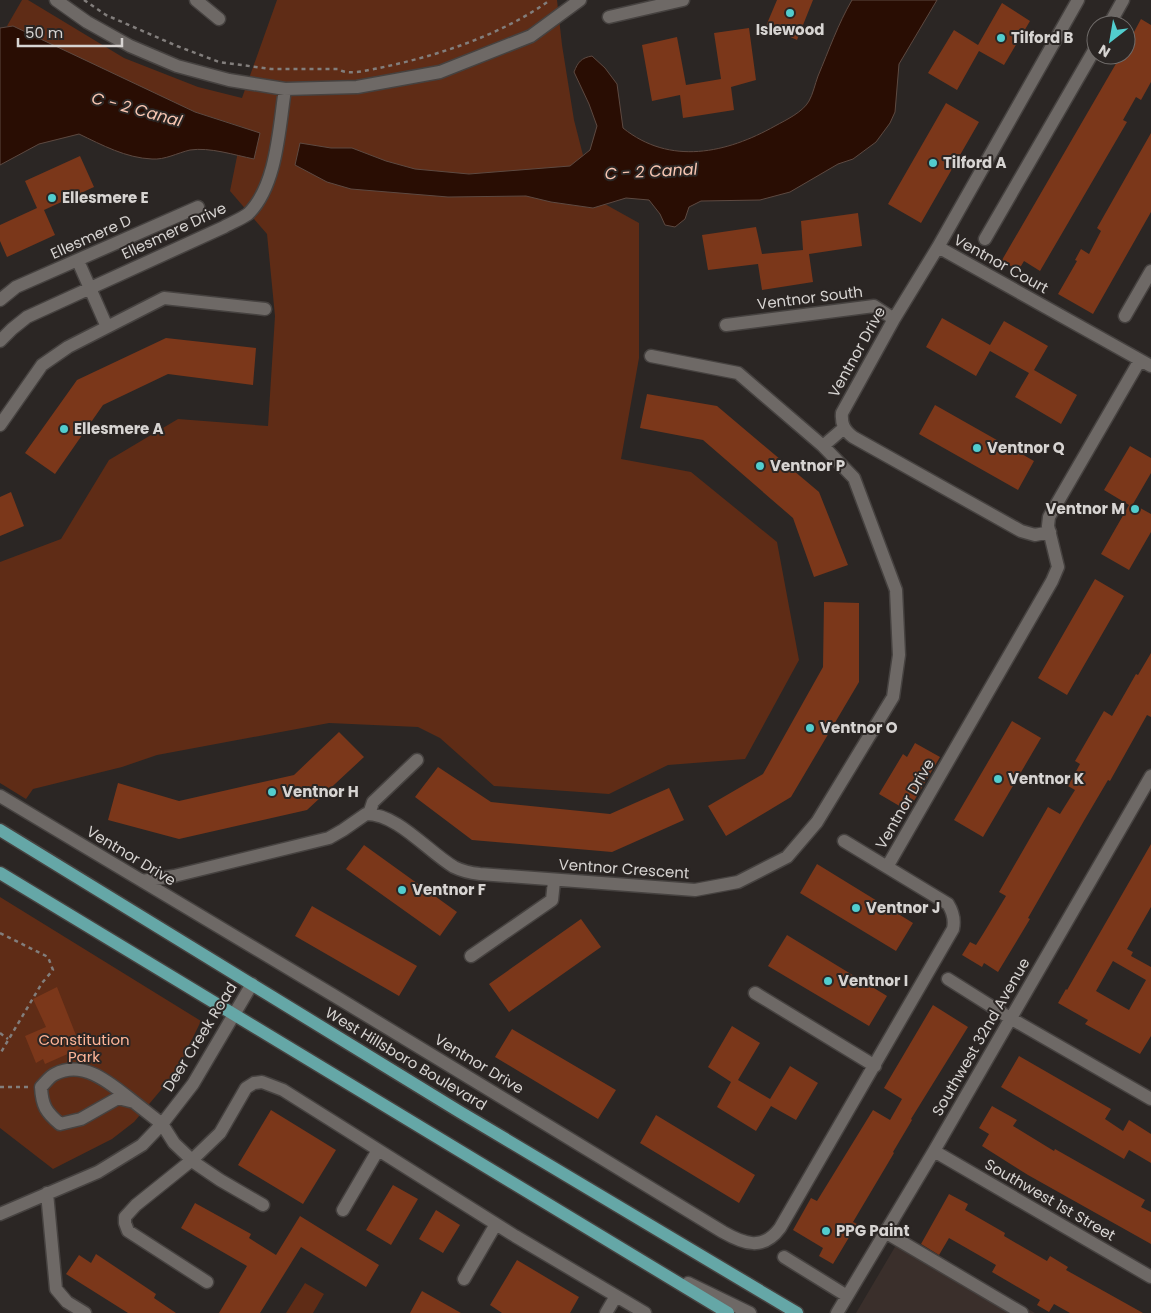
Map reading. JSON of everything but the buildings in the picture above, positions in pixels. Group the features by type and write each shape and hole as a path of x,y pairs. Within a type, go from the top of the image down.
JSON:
{"main road":[{"name":"West Hillsboro Boulevard","path":"0,830 460,1112 796,1313"},
{"path":"0,873 728,1313"}],"street":[{"path":"56,0 87,22 130,46 177,66 229,80 286,89 357,87 440,72 530,36 580,0"},
{"path":"196,0 219,20"},
{"path":"609,17 683,0"},
{"name":"Ventnor Court","path":"1078,0 938,246 1151,366"},
{"path":"1115,15 1123,0"},
{"path":"985,239 1086,64"},
{"name":"Ellesmere Drive","path":"0,341 27,317 224,227 246,215 261,199 271,176 286,89"},
{"name":"Ellesmere D","path":"0,300 16,287 198,207"},
{"name":"Ventnor Drive","path":"844,428 842,413 894,319 938,246"},
{"path":"78,261 108,327"},
{"path":"1125,316 1151,270"},
{"path":"0,425 42,365 68,347 164,298 265,309"},
{"name":"Ventnor South","path":"726,325 874,306 894,319"},
{"path":"651,356 738,373 823,446 844,428 853,437 1021,531 1036,535 1050,532"},
{"name":"Ventnor Drive","path":"0,796 723,1232 747,1244 760,1243 776,1233 875,1066 953,929 952,910 948,904 888,867 1052,581 1058,567 1048,526 1050,516 1140,360"},
{"name":"Ventnor Crescent","path":"369,814 383,816 456,868 480,874 695,890 738,882 787,857 817,822 893,696 899,655 896,590 854,478 823,446"},
{"path":"142,881 174,876 329,838 357,819 369,814 373,802 417,760"},
{"name":"Southwest 32nd Avenue","path":"837,1313 934,1151 1151,776"},
{"path":"844,841 888,867"},
{"path":"471,956 552,900 554,881"},
{"path":"948,979 1010,1018 1150,1097"},
{"name":"Deer Creek Road","path":"0,1214 98,1172 142,1145 162,1124 193,1084 252,984"},
{"path":"755,993 875,1066"},
{"path":"134,1102 118,1098 81,1119 60,1124 51,1116 42,1102 41,1087 54,1074 75,1068 97,1075 134,1102 162,1124 174,1143 192,1160 220,1180 263,1205"},
{"path":"207,1282 128,1231 125,1224 126,1217 136,1205 192,1160 220,1133 246,1088 254,1083 262,1082 283,1090 496,1224 645,1313"},
{"path":"343,1210 378,1150"},
{"name":"Southwest 1st Street","path":"934,1151 1151,1277"},
{"path":"46,1193 56,1289 67,1302 85,1313"},
{"path":"464,1279 496,1224"},
{"path":"885,1232 1022,1313"},
{"path":"784,1257 847,1296"},
{"path":"638,1260 750,1313"},
{"path":"606,1313 616,1296"}],"path":[{"path":"84,0 106,15 219,62 271,69 338,69 341,71 358,72 437,54 494,32 541,7 550,0"},
{"path":"0,933 48,958 53,970 42,983 0,1054"},
{"path":"0,1033 8,1039"},
{"path":"0,1087 41,1087"}],"shaded area":[{"path":"902,1235 1035,1313 856,1313"}],"green space":[{"path":"22,0 28,0 124,58 198,87 242,98 277,0 557,0 574,120 594,198 639,223 639,358 621,459 691,472 777,542 799,660 745,759 668,765 609,794 494,786 440,738 418,727 329,723 157,755 122,767 33,789 26,799 0,783 0,562 61,539 109,460 178,419 268,426 275,316 267,234 230,191 243,127 195,112 7,26"},
{"name":"Constitution Park","path":"0,897 201,1021 176,1072 134,1122 112,1139 53,1169 0,1128"},
{"path":"305,1283 324,1294 313,1313 286,1313"}],"water":[{"name":"C - 2 Canal","path":"852,0 937,0 899,64 895,112 890,123 876,142 853,159 838,164 790,192 760,200 701,201 689,207 685,219 675,227 665,225 660,214 649,200 626,198 593,208 526,196 448,197 351,189 327,182 295,165 300,143 331,148 352,148 386,161 415,169 469,174 570,166 590,150 597,126 574,72 580,61 592,56 605,68 617,84 623,128 641,140 660,148 679,151 718,149 757,135 799,112 806,105 812,95 838,28"},
{"name":"C - 2 Canal","path":"13,26 195,112 260,133 254,159 198,149 162,158 142,158 114,150 79,134 39,144 0,165 0,28"}],"place":[{"name":"Islewood","path":"790,13"},
{"name":"Tilford B","path":"1001,38"},
{"name":"Tilford A","path":"933,163"},
{"name":"Ellesmere E","path":"52,198"},
{"name":"Ellesmere A","path":"64,429"},
{"name":"Ventnor Q","path":"977,448"},
{"name":"Ventnor P","path":"760,466"},
{"name":"Ventnor M","path":"1135,509"},
{"name":"Ventnor O","path":"810,728"},
{"name":"Ventnor K","path":"998,779"},
{"name":"Ventnor H","path":"272,792"},
{"name":"Ventnor F","path":"402,890"},
{"name":"Ventnor J","path":"856,908"},
{"name":"Ventnor I","path":"828,981"},
{"name":"PPG Paint","path":"826,1231"}]}
